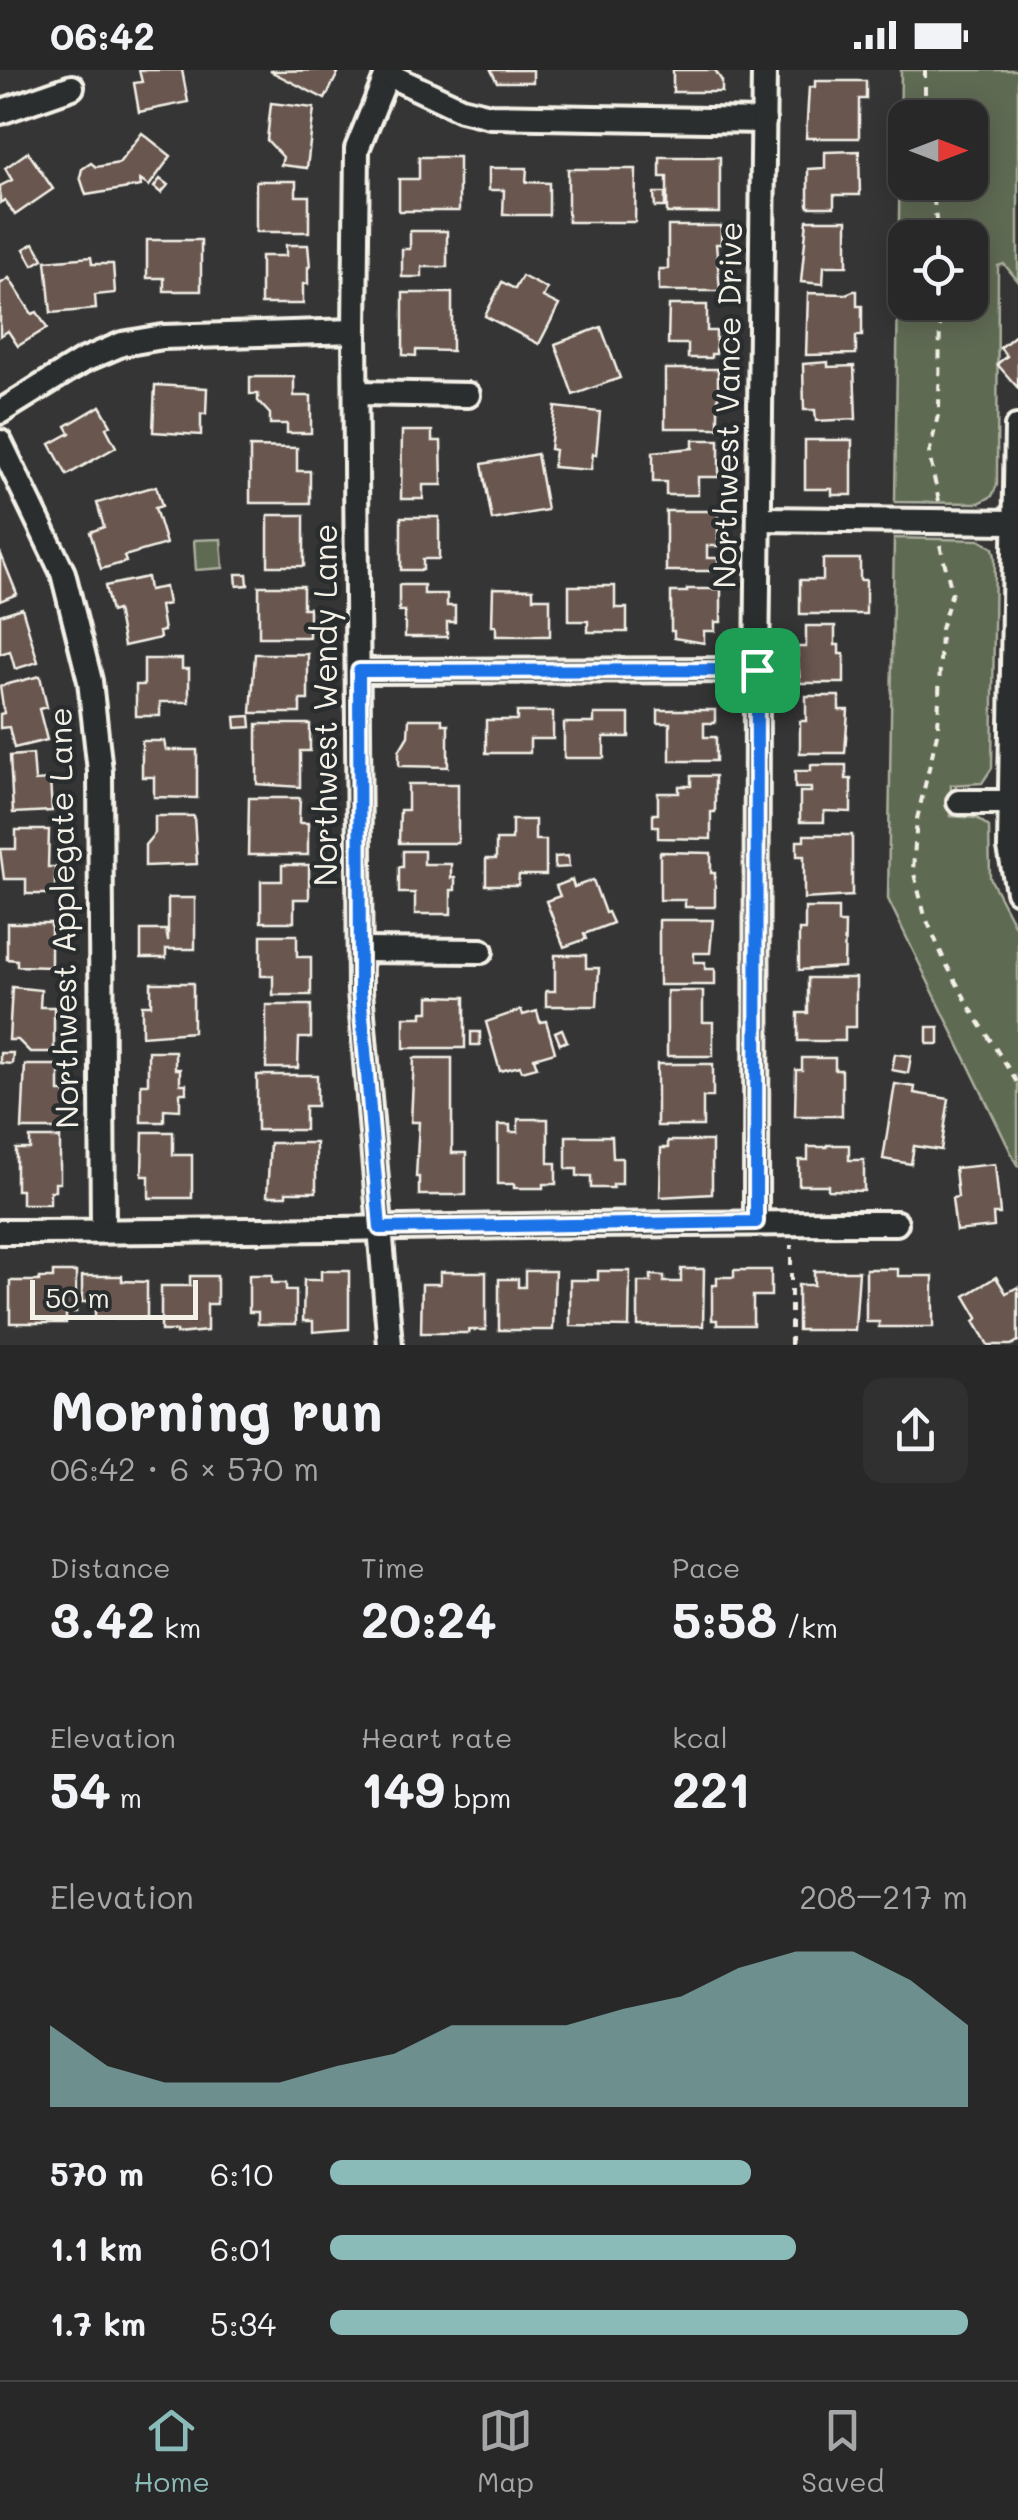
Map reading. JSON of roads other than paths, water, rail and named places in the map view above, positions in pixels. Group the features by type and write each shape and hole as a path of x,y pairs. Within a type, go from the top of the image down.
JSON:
{"street":[{"name":"Northwest Vance Drive","path":"756,1222 764,70"},
{"path":"388,72 460,108 490,116 764,121"},
{"name":"Northwest Wendy Lane","path":"388,72 357,149 355,331 362,1034 390,1345"},
{"path":"0,112 72,87"},
{"path":"0,412 82,361 122,344 163,337 355,331"},
{"path":"357,393 468,395"},
{"path":"1017,427 1010,862 1018,891"},
{"name":"Northwest Applegate Lane","path":"0,442 63,574 90,681 100,772 103,1231"},
{"path":"759,519 1014,522"},
{"path":"359,671 757,670"},
{"path":"959,802 1011,802"},
{"path":"360,950 481,951"},
{"path":"0,1232 896,1223"}]}
